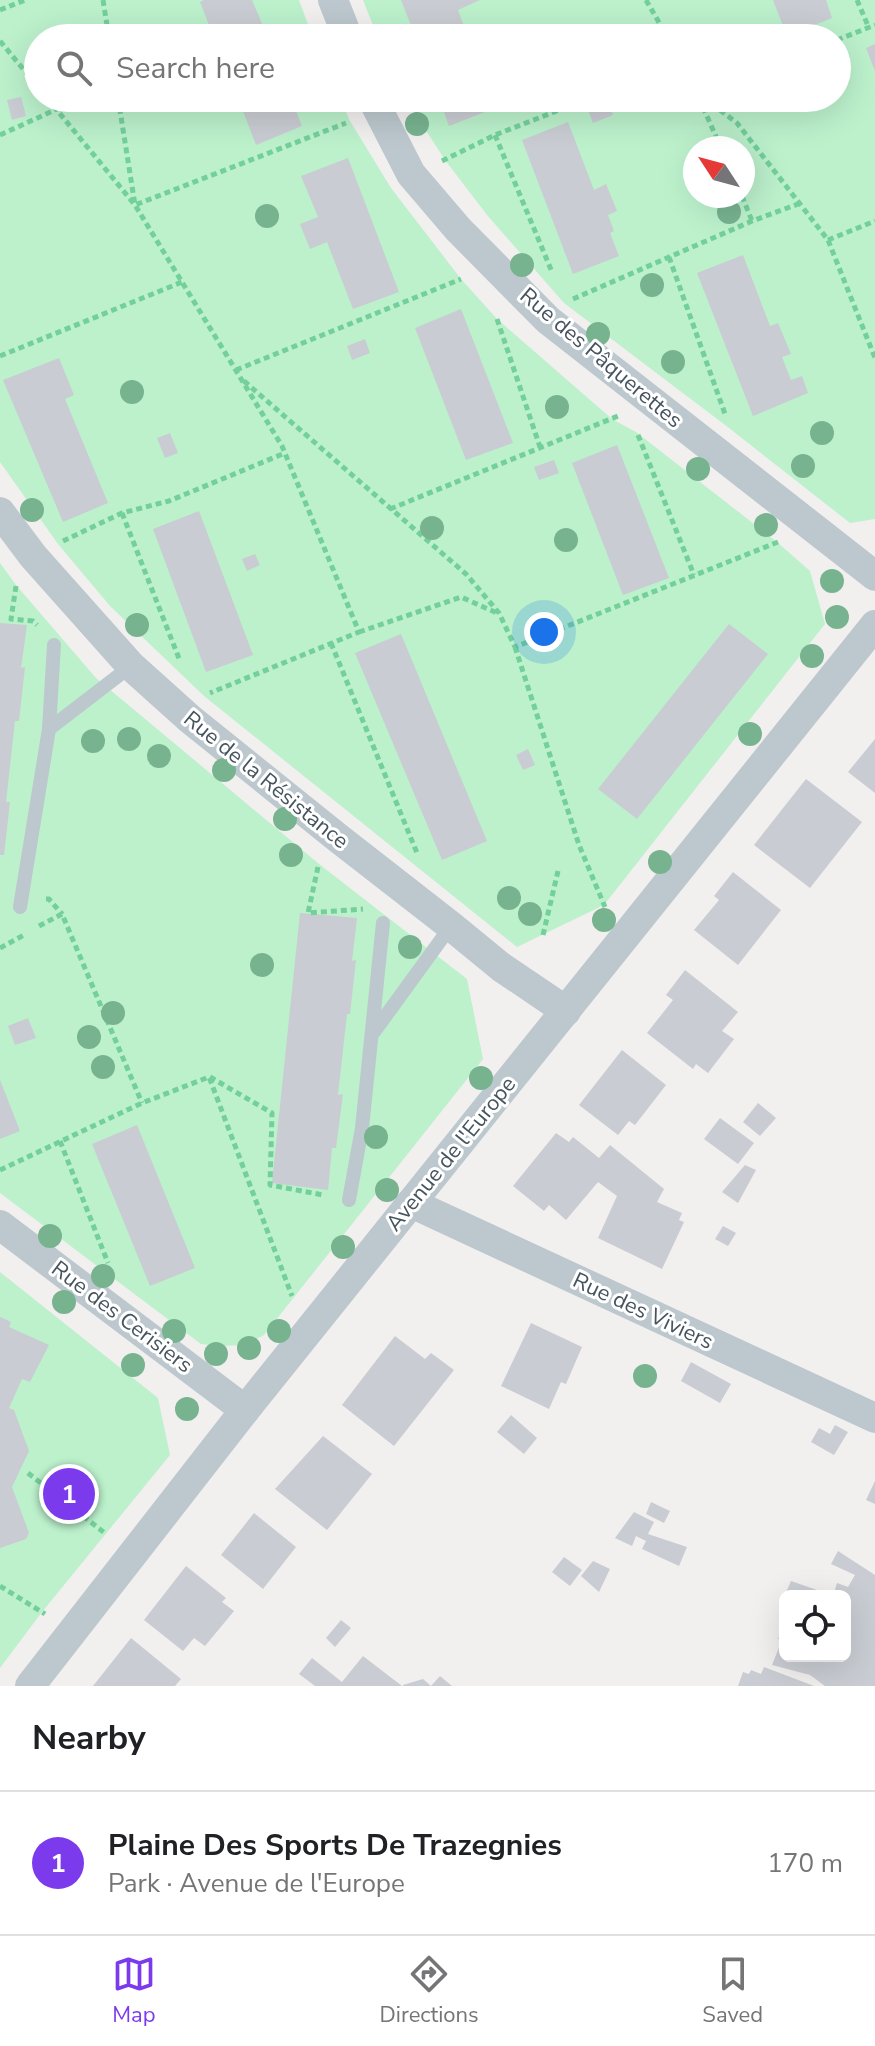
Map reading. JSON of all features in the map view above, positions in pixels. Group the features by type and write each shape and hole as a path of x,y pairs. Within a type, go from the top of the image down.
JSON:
{"street":[{"path":"333,0 342,24"},
{"name":"Rue des Pâquerettes","path":"379,112 411,174 458,229 548,320 875,576"},
{"name":"Rue de la Résistance","path":"0,512 33,556 131,666 190,719 501,967 566,1011"},
{"name":"Avenue de l'Europe","path":"30,1686 245,1410 875,625"},
{"name":"Rue des Viviers","path":"411,1203 875,1418"},
{"name":"Rue des Cerisiers","path":"0,1225 245,1410"}],"lane":[{"path":"20,907 49,729 54,645"},
{"path":"49,729 131,666"},
{"path":"349,1200 362,1128 383,923"},
{"path":"372,1034 451,926"}],"path":[{"path":"0,10 25,0"},
{"path":"851,34 872,26 857,0"},
{"path":"105,1 107,24"},
{"path":"645,2 659,24"},
{"path":"0,41 24,70"},
{"path":"0,135 50,112"},
{"path":"59,112 135,205 285,453 359,632"},
{"path":"120,112 135,205"},
{"path":"135,205 358,112"},
{"path":"411,174 554,112"},
{"path":"707,112 716,136"},
{"path":"722,112 737,123 828,240 875,358"},
{"path":"495,135 553,275"},
{"path":"548,320 564,303 752,221 801,203"},
{"path":"747,208 752,221"},
{"path":"828,240 875,221"},
{"path":"669,257 729,428 712,448"},
{"path":"236,370 493,265"},
{"path":"0,356 182,282"},
{"path":"497,319 540,447"},
{"path":"240,378 466,574 499,613 515,647 579,845 608,914 629,934"},
{"path":"390,509 622,415 639,391"},
{"path":"636,432 694,575"},
{"path":"33,556 122,513 169,501 285,453"},
{"path":"122,513 182,667"},
{"path":"515,647 789,538 805,521"},
{"path":"16,585 11,619 33,621 54,645"},
{"path":"190,719 202,697 359,632 461,597 499,613"},
{"path":"331,643 419,859"},
{"path":"319,864 308,913 364,908 383,923"},
{"path":"543,935 558,871"},
{"path":"37,928 62,914 142,1103"},
{"path":"0,948 25,934"},
{"path":"0,1170 142,1103 209,1077"},
{"path":"209,1077 272,1113 270,1185 349,1200"},
{"path":"209,1077 292,1297"},
{"path":"60,1141 109,1265"},
{"path":"28,1473 132,1554"},
{"path":"0,1586 71,1634"}],"green space":[{"path":"0,0 299,0 308,24 24,24 24,112 346,112 391,188 461,279 497,319 612,419 636,432 810,571 825,624 604,905 517,947 204,696 110,606 58,544 0,462"},
{"path":"363,0 875,0 875,519 850,523 564,303 487,215 445,160 414,112 851,112 851,24 372,24"},
{"path":"0,563 96,678 319,864 467,979 483,1059 264,1335 245,1345 201,1344 0,1193"},
{"path":"0,1272 158,1398 170,1455 0,1668"}],"building":[{"path":"252,0 262,24 209,24 200,2"},
{"path":"401,0 480,0 458,10 463,24 410,24"},
{"path":"773,0 826,0 832,18 817,24 782,24"},
{"path":"875,44 875,71 866,48"},
{"path":"21,97 26,116 12,120 7,100"},
{"path":"243,112 296,112 302,126 256,145"},
{"path":"444,112 485,112 449,126"},
{"path":"589,112 612,112 613,115 593,123"},
{"path":"568,122 594,190 606,184 617,211 608,215 614,231 610,233 619,256 573,274 522,140"},
{"path":"348,158 399,292 353,309 327,242 310,249 300,224 318,217 301,176"},
{"path":"743,255 770,326 778,323 791,354 782,357 791,380 802,376 808,393 753,416 697,273"},
{"path":"461,309 513,443 466,460 415,328"},
{"path":"365,339 370,353 352,360 347,346"},
{"path":"59,358 74,395 65,399 108,503 63,522 3,380"},
{"path":"170,433 178,453 165,458 157,438"},
{"path":"617,445 669,578 623,595 572,463"},
{"path":"554,460 559,473 539,480 534,467"},
{"path":"199,511 253,655 206,672 153,529"},
{"path":"255,554 260,565 247,571 242,559"},
{"path":"0,623 27,625 21,668 25,667 19,721 15,721 6,802 10,802 4,855 0,855"},
{"path":"729,624 768,654 637,819 598,789"},
{"path":"401,634 487,841 442,860 355,653"},
{"path":"875,739 875,793 848,772"},
{"path":"528,749 535,765 523,770 516,755"},
{"path":"806,779 862,822 810,888 754,845"},
{"path":"733,872 781,910 738,965 694,930 719,900 714,896"},
{"path":"300,913 357,918 352,961 356,960 338,1095 343,1094 336,1148 332,1148 328,1190 272,1183"},
{"path":"685,970 738,1012 722,1031 734,1039 708,1073 696,1064 693,1069 647,1033 673,1000 666,995"},
{"path":"28,1018 36,1038 15,1045 8,1026"},
{"path":"622,1050 666,1085 635,1125 629,1121 618,1135 579,1105"},
{"path":"0,1080 20,1131 0,1139"},
{"path":"758,1103 776,1118 760,1136 743,1122"},
{"path":"720,1118 754,1143 738,1164 704,1139"},
{"path":"137,1125 195,1268 150,1286 92,1144"},
{"path":"556,1133 569,1142 573,1137 599,1158 610,1145 664,1189 657,1202 682,1213 679,1220 684,1222 662,1269 598,1238 617,1196 598,1182 566,1220 549,1205 544,1211 513,1186"},
{"path":"745,1165 756,1170 738,1203 722,1192"},
{"path":"723,1226 736,1233 728,1246 715,1239"},
{"path":"0,1317 11,1322 9,1327 49,1345 30,1382 22,1379 9,1408 14,1410 29,1451 12,1487 29,1533 26,1539 0,1548"},
{"path":"531,1323 582,1347 566,1384 561,1382 549,1409 501,1386"},
{"path":"395,1336 425,1359 431,1353 454,1370 394,1446 342,1405"},
{"path":"691,1362 731,1384 720,1403 681,1381"},
{"path":"511,1415 537,1438 524,1454 497,1432"},
{"path":"835,1425 848,1432 834,1455 811,1442 819,1428 830,1434"},
{"path":"323,1436 372,1474 327,1530 275,1489"},
{"path":"875,1481 875,1504 866,1500"},
{"path":"651,1502 670,1511 664,1523 646,1514"},
{"path":"634,1512 654,1522 648,1534 687,1547 679,1566 642,1549 646,1541 636,1536 632,1546 615,1538"},
{"path":"254,1513 296,1547 263,1589 221,1555"},
{"path":"838,1551 875,1575 875,1686 825,1686 810,1675 772,1665 779,1648 779,1662 851,1662 851,1590 835,1590 837,1583 848,1587 855,1575 831,1564"},
{"path":"564,1557 582,1570 570,1586 552,1572"},
{"path":"593,1561 610,1569 599,1592 581,1576"},
{"path":"186,1566 226,1598 222,1602 234,1611 205,1646 194,1638 183,1651 144,1620"},
{"path":"791,1581 817,1590 787,1590"},
{"path":"341,1620 351,1628 335,1647 326,1638"},
{"path":"131,1638 181,1679 175,1686 93,1686"},
{"path":"363,1656 402,1686 315,1686 299,1674 312,1658 342,1682"},
{"path":"764,1667 814,1686 738,1686 743,1672 749,1674 751,1670 761,1674"},
{"path":"440,1676 452,1686 431,1686"},
{"path":"423,1679 431,1686 403,1686 403,1685"}],"place":[{"name":"Plaine Des Sports De Trazegnies","path":"69,1494"}]}
